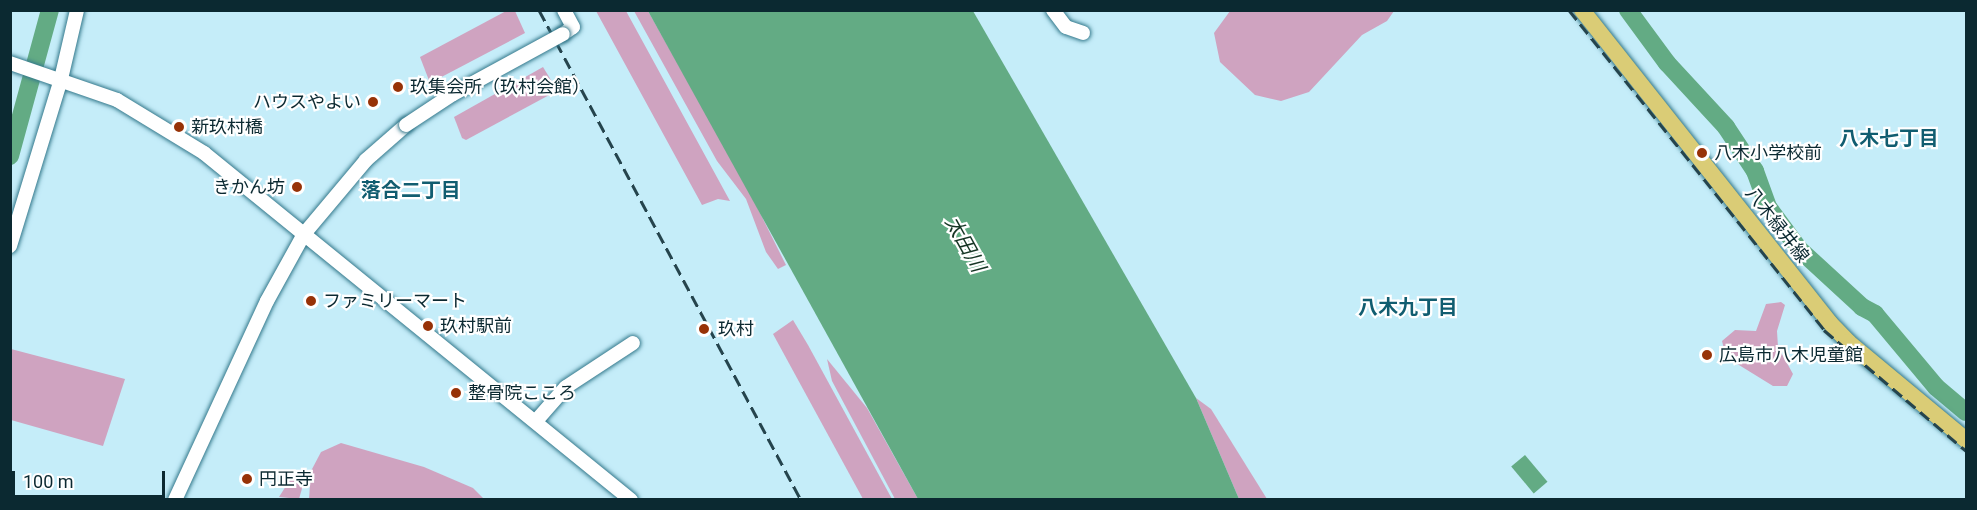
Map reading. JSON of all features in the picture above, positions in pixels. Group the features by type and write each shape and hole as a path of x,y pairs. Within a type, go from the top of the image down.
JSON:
{"main road":[{"name":"八木緑井線","path":"1582,10 1829,322 1966,440"}],"street":[{"path":"10,246 77,10"},
{"path":"175,500 267,301 304,234 366,160 406,125 453,94 573,27 564,10"},
{"path":"1053,10 1066,27 1083,33"},
{"path":"10,63 57,77 117,100 173,131 304,234 631,500"},
{"path":"536,421 566,387 633,344"}],"shaded area":[{"path":"508,10 515,11 525,33 430,83 420,57"},
{"path":"596,11 626,11 730,201 718,199 702,205"},
{"path":"634,11 648,11 744,181 786,265 778,269 766,252 746,199 717,161"},
{"path":"1230,11 1394,11 1387,21 1362,35 1309,92 1281,101 1255,95 1220,62 1214,33"},
{"path":"543,67 554,85 553,93 466,140 462,138 454,117"},
{"path":"1781,302 1785,305 1777,331 1778,347 1793,374 1787,386 1773,386 1726,357 1722,341 1735,330 1756,331 1766,304"},
{"path":"793,320 892,499 863,499 773,334"},
{"path":"11,349 125,379 103,446 11,420"},
{"path":"827,359 867,408 918,499 895,499 832,381"},
{"path":"1196,398 1211,409 1267,499 1239,499"},
{"path":"341,443 424,467 473,488 484,499 309,499 311,471 321,452"},
{"path":"307,471 299,499 279,497 293,475"}],"water":[{"name":"太田川","path":"648,11 973,11 1196,398 1239,499 918,499"},
{"path":"1525,455 1547,482 1534,493 1511,467"}],"waterway":[{"path":"10,156 50,10"},
{"path":"1628,10 1667,63 1726,127 1755,171 1768,207 1799,249 1862,307 1875,314 1936,387 1966,412"}],"railway":[{"path":"539,10 801,500"},
{"path":"1569,10 1824,330 1966,451"}],"place":[{"name":"玖集会所（玖村会館）","path":"398,87"},
{"name":"ハウスやよい","path":"373,102"},
{"name":"新玖村橋","path":"179,127"},
{"name":"八木小学校前","path":"1702,153"},
{"name":"きかん坊","path":"297,187"},
{"name":"ファミリーマート","path":"311,301"},
{"name":"玖村駅前","path":"428,326"},
{"name":"玖村","path":"704,329"},
{"name":"広島市八木児童館","path":"1707,355"},
{"name":"整骨院こころ","path":"456,393"},
{"name":"円正寺","path":"247,479"}],"district":[{"name":"八木七丁目","path":"1889,138"},
{"name":"落合二丁目","path":"411,190"},
{"name":"八木九丁目","path":"1408,307"}]}
